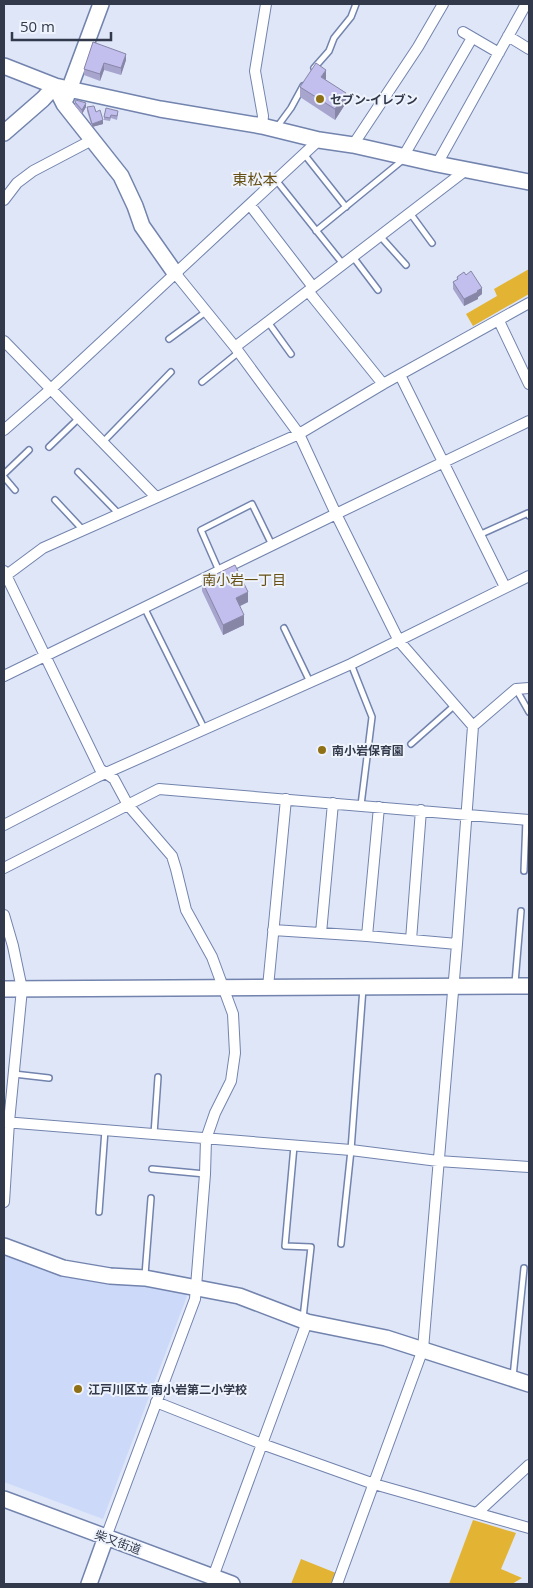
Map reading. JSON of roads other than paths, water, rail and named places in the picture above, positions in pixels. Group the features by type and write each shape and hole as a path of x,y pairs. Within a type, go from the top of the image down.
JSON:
{"street":[{"path":"101,4 62,88 64,104 120,176 136,206 142,226 175,273 237,349 299,434 399,641 473,726 454,986 423,1349 338,1584"},
{"path":"266,4 255,71 263,116 269,127"},
{"path":"353,145 418,47 442,4"},
{"path":"437,164 526,4"},
{"path":"462,32 499,53"},
{"path":"508,36 529,49"},
{"path":"405,157 472,38"},
{"path":"4,66 62,88 160,109 269,127 319,140 353,145 529,182"},
{"path":"4,132 43,99 62,88"},
{"path":"4,200 17,184 33,171 92,140"},
{"path":"4,430 51,389 319,140"},
{"path":"237,349 268,322 466,170"},
{"path":"250,205 383,384"},
{"path":"89,1584 195,1299 206,1139 215,1113 231,1081 235,1053 233,1014 212,958 186,910 172,856 128,805 114,779 100,769 4,574 43,548 299,434 383,384 529,303"},
{"path":"499,321 529,384"},
{"path":"4,341 156,497"},
{"path":"400,375 505,587"},
{"path":"4,676 529,421"},
{"path":"4,825 107,773 351,664 529,576"},
{"path":"473,726 516,689 529,688"},
{"path":"4,868 160,789 528,820"},
{"path":"268,987 286,799"},
{"path":"321,933 333,803"},
{"path":"367,936 379,807"},
{"path":"411,940 421,810"},
{"path":"4,915 22,988 14,1074 6,1122 4,1202"},
{"path":"273,930 457,944"},
{"path":"4,989 522,986"},
{"path":"6,1122 351,1150 438,1161 529,1168"},
{"path":"4,1246 63,1268 110,1276 145,1278 239,1296 305,1322 386,1338 529,1384"},
{"path":"213,1577 305,1322"},
{"path":"156,1402 262,1444 374,1484 529,1528"},
{"path":"477,1513 529,1465"},
{"name":"柴又街道","path":"4,1499 232,1584"}],"lane":[{"path":"312,70 329,51 334,38 351,17 356,4"},
{"path":"269,127 291,108 308,78"},
{"path":"304,154 346,207"},
{"path":"316,231 405,157"},
{"path":"276,180 343,265"},
{"path":"410,213 432,243"},
{"path":"380,236 406,265"},
{"path":"353,257 378,290"},
{"path":"169,340 207,311"},
{"path":"268,322 291,354"},
{"path":"202,382 237,349"},
{"path":"103,442 171,372"},
{"path":"49,447 79,418"},
{"path":"14,490 4,475 29,450"},
{"path":"78,472 119,514"},
{"path":"55,500 83,530"},
{"path":"220,572 201,530 252,504 272,546"},
{"path":"479,535 528,513 529,516"},
{"path":"145,609 205,730"},
{"path":"284,628 310,682"},
{"path":"351,664 372,717 360,805"},
{"path":"516,689 529,712"},
{"path":"411,744 455,705"},
{"path":"524,870 528,820"},
{"path":"521,911 522,986"},
{"path":"341,1244 351,1150 363,987"},
{"path":"14,1074 49,1078"},
{"path":"154,1135 158,1077"},
{"path":"99,1212 105,1130"},
{"path":"294,1146 285,1246 310,1247 305,1322"},
{"path":"152,1169 205,1174"},
{"path":"145,1278 151,1198"},
{"path":"513,1378 524,1268"}],"place":[{"name":"セブン-イレブン","path":"320,99"},
{"name":"南小岩保育園","path":"322,750"},
{"name":"江戸川区立 南小岩第二小学校","path":"78,1389"}],"district":[{"name":"東松本","path":"255,179"},
{"name":"南小岩一丁目","path":"244,579"}]}
